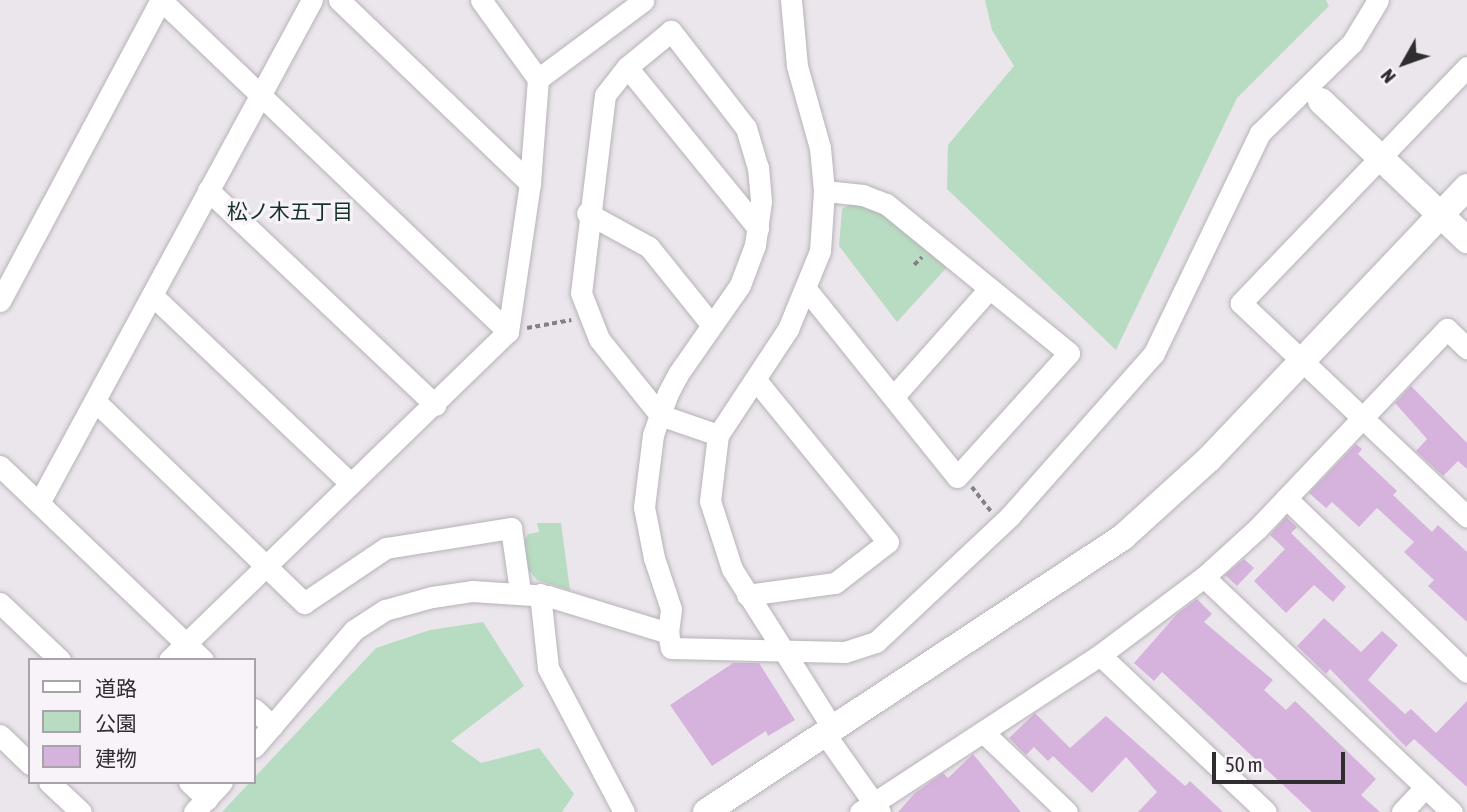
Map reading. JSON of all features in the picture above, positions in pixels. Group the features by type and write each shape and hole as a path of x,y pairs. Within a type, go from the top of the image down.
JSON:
{"street":[{"path":"0,301 161,0 508,332"},
{"path":"39,503 312,0"},
{"path":"339,0 530,183"},
{"path":"171,658 508,332 530,183 538,79 481,0"},
{"path":"791,0 797,66 820,148 824,191 820,251 788,329 718,435 710,501 721,547 747,595 782,648 871,809 1100,655 1204,577 1286,498 1447,329 1467,348"},
{"path":"718,435 660,415 599,339 587,317 580,274 605,95 627,67 671,32 746,128 758,168 758,228 740,285 673,383 660,415 648,461 645,507 653,558 671,609 668,633 671,648 782,648 845,652 876,642 1010,516 1154,353 1260,133 1352,43 1378,0"},
{"path":"538,79 643,1"},
{"path":"627,67 758,228"},
{"path":"1467,67 1241,303 1467,517"},
{"path":"1321,101 1467,240"},
{"path":"706,812 1123,537 1171,498 1467,187"},
{"path":"208,190 435,405"},
{"path":"806,289 957,477 1069,353 886,204 863,195 824,191"},
{"path":"587,213 649,247 711,324"},
{"path":"894,396 990,288"},
{"path":"152,295 351,484"},
{"path":"747,595 835,583 888,542 755,379"},
{"path":"96,401 268,563 304,603 386,548 521,527 530,592 548,668 624,812"},
{"path":"0,466 201,658"},
{"path":"1286,498 1467,672"},
{"path":"1204,577 1452,812"},
{"path":"256,745 366,620 432,597 530,592 668,633"},
{"path":"0,603 58,658"},
{"path":"1100,655 1266,812"},
{"path":"256,711 272,726"},
{"path":"983,732 1067,812"},
{"path":"0,735 28,762"},
{"path":"51,784 80,812"},
{"path":"190,784 201,805 220,784"},
{"path":"1402,812 1425,787"}],"path":[{"path":"508,332 587,317"},
{"path":"961,473 996,518"}],"green space":[{"path":"985,0 1326,0 1329,6 1237,98 1116,350 947,189 948,145 1014,66 992,30"},
{"path":"856,201 883,208 949,265 897,322 839,246 842,209"},
{"path":"537,523 561,523 570,590 537,580 526,567 522,544 528,534 539,532"},
{"path":"483,622 524,686 451,741 481,763 539,748 574,794 562,812 222,812 248,784 256,784 256,776 376,648 430,630"}],"building":[{"path":"1411,386 1467,443 1467,469 1458,461 1443,476 1416,451 1427,439 1395,403"},
{"path":"1356,444 1362,449 1358,454 1397,491 1393,495 1432,532 1438,525 1467,552 1467,622 1428,586 1434,580 1404,552 1414,542 1377,508 1359,527 1332,502 1326,508 1309,493"},
{"path":"1286,517 1297,527 1291,533 1346,587 1333,602 1314,585 1286,613 1254,581 1285,549 1270,535"},
{"path":"1244,559 1254,568 1237,586 1225,575"},
{"path":"1197,599 1212,614 1204,622 1273,680 1264,690 1286,710 1295,701 1376,779 1361,795 1380,812 1312,812 1162,672 1154,681 1134,663 1177,614"},
{"path":"1324,618 1361,652 1382,631 1398,645 1368,680 1405,714 1411,709 1436,733 1467,701 1467,787 1414,739 1406,747 1330,669 1326,674 1297,646"},
{"path":"733,663 759,663 795,720 768,736 766,731 712,766 670,705"},
{"path":"1035,713 1070,748 1106,716 1185,786 1190,781 1223,812 1138,812 1157,792 1126,757 1092,793 1053,756 1048,761 1034,747 1026,755 1009,738"},
{"path":"973,754 1021,812 898,812 915,793 943,773 948,778"}],"district":[{"name":"松ノ木五丁目","path":"290,211"}]}
